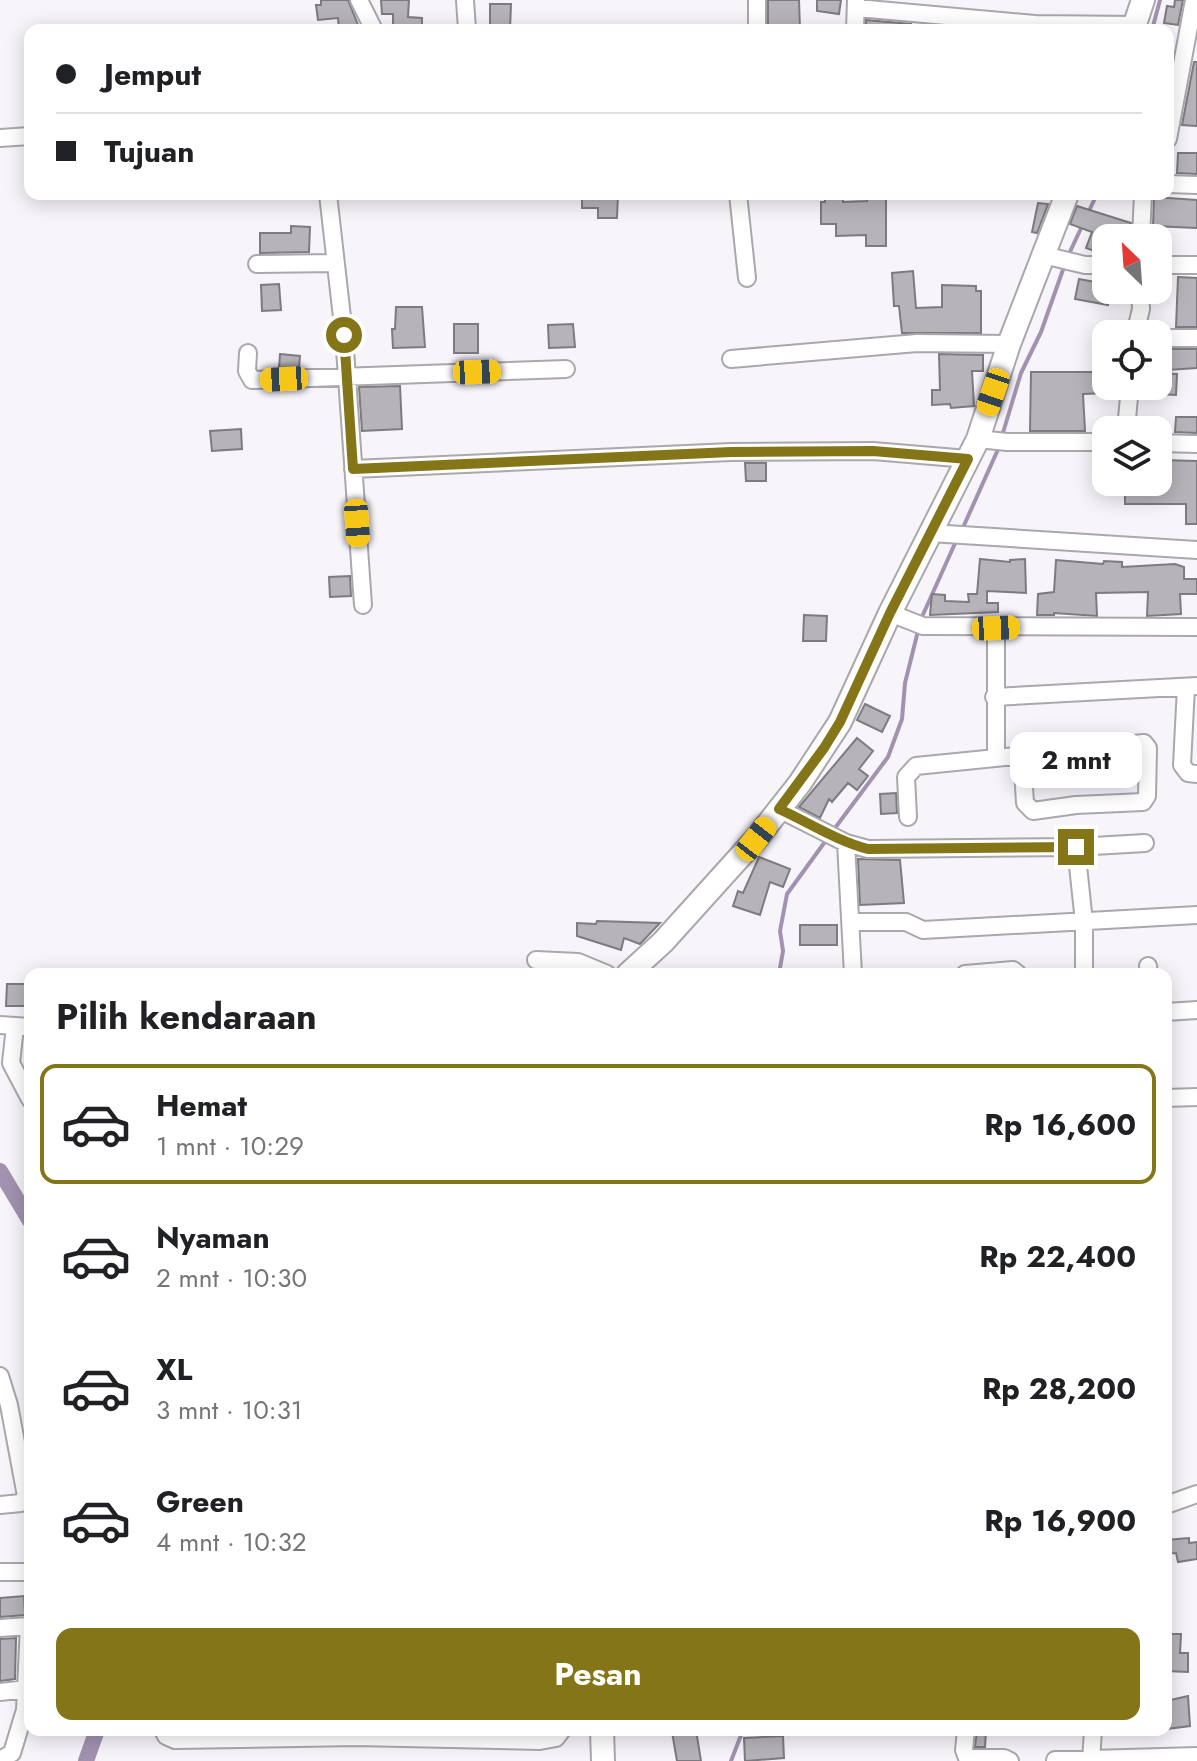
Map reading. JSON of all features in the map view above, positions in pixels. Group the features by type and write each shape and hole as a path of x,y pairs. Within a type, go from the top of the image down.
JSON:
{"main road":[{"path":"1135,24 1143,0"},
{"path":"635,968 663,942 756,839 840,722 938,534 978,446 1009,344 1048,256 1065,200"},
{"path":"602,1736 603,1761"}],"street":[{"path":"359,0 371,24"},
{"path":"465,0 467,24"},
{"path":"757,0 757,24"},
{"path":"1174,107 1194,0"},
{"path":"855,24 856,4 1035,24"},
{"path":"0,138 24,136"},
{"path":"1174,184 1197,185"},
{"path":"329,200 347,375 363,605"},
{"path":"739,200 747,278"},
{"path":"1142,224 1143,200"},
{"path":"1048,256 1092,265"},
{"path":"257,264 335,263"},
{"path":"1172,265 1197,265"},
{"path":"1172,338 1197,338"},
{"path":"731,359 917,343 1009,344"},
{"path":"248,353 247,371 252,380 566,369"},
{"path":"353,469 731,452 873,451 1007,442 1092,442"},
{"path":"1172,443 1197,444"},
{"path":"938,534 1197,550"},
{"path":"897,616 923,626 1197,627"},
{"path":"996,628 996,758"},
{"path":"994,697 1192,686 1190,742 1182,765 1188,773 1197,774"},
{"path":"908,817 906,777 916,766 1022,754 1144,743 1148,748 1147,796 1143,802 1076,805 1033,811 1025,803 1022,754"},
{"path":"779,809 839,839 868,849 1076,847 1145,843"},
{"path":"839,839 851,922 853,968"},
{"path":"1076,847 1084,922 1084,968"},
{"path":"851,922 906,922 923,930 1197,915"},
{"path":"536,960 578,962 592,968"},
{"path":"1172,1012 1197,1010"},
{"path":"15,1027 11,1063 24,1088"},
{"path":"1172,1098 1197,1097"},
{"path":"0,1376 24,1488"},
{"path":"1172,1503 1197,1494"},
{"path":"0,1505 21,1503 24,1499"},
{"path":"0,1572 24,1572"},
{"path":"0,1628 24,1626"},
{"path":"0,1692 24,1689"},
{"path":"0,1760 12,1753 24,1713"},
{"path":"166,1736 175,1740 296,1736"},
{"path":"409,1736 540,1741 558,1736"},
{"path":"965,1736 964,1750 967,1758 1004,1758 1010,1761"},
{"path":"1091,1760 1093,1736"},
{"path":"1055,1760 1197,1756"}],"building":[{"path":"321,0 348,0 358,24 338,24 338,18 318,20 316,5 321,5"},
{"path":"381,0 409,0 408,17 422,18 422,24 393,24 393,14 382,14"},
{"path":"768,0 799,0 800,24 768,24"},
{"path":"817,0 841,0 839,14 817,11"},
{"path":"1175,0 1183,0 1178,25 1164,23 1167,6 1174,7"},
{"path":"490,4 511,4 510,24 490,24"},
{"path":"866,20 911,24 866,24"},
{"path":"1194,62 1197,62 1197,126 1182,125"},
{"path":"1178,153 1197,153 1197,174 1177,173"},
{"path":"582,200 618,200 617,218 598,218 598,208 582,208"},
{"path":"886,200 886,246 866,246 866,235 836,236 836,224 821,224 821,202"},
{"path":"1154,200 1197,200 1197,228 1153,224"},
{"path":"1038,203 1048,204 1037,233 1032,232"},
{"path":"1077,206 1131,223 1092,224 1092,232 1070,224"},
{"path":"291,226 310,227 309,252 260,253 260,233 291,233"},
{"path":"1092,232 1092,250 1086,248"},
{"path":"913,271 916,308 942,307 942,285 976,286 976,291 981,291 981,333 902,333 899,306 894,306 892,273"},
{"path":"1178,277 1197,278 1197,327 1176,327"},
{"path":"1079,279 1092,281 1092,302 1075,299"},
{"path":"279,284 281,310 262,311 261,285"},
{"path":"396,307 422,307 425,347 393,348"},
{"path":"454,324 478,324 478,353 454,353"},
{"path":"573,324 575,347 549,348 548,325"},
{"path":"1172,349 1197,349 1197,368 1172,370"},
{"path":"280,354 300,356 299,367 279,368"},
{"path":"939,354 983,355 983,371 972,371 974,406 951,408 950,404 932,405 932,390 940,390"},
{"path":"1031,372 1092,372 1092,394 1083,394 1085,431 1030,431"},
{"path":"1172,374 1177,374 1176,395 1172,395"},
{"path":"400,386 402,429 362,431 359,387"},
{"path":"1176,417 1197,417 1197,433 1175,432"},
{"path":"241,429 242,449 212,451 210,431"},
{"path":"1172,460 1197,461 1197,524 1186,524 1186,504 1125,504 1125,496 1172,496"},
{"path":"745,463 766,463 766,481 746,481"},
{"path":"980,559 1010,562 1025,559 1026,593 987,591 987,603 998,603 998,612 930,615 932,594 945,595 945,601 969,602 968,594 977,594"},
{"path":"1056,560 1103,564 1104,561 1122,562 1122,567 1175,564 1184,567 1184,579 1197,579 1197,594 1180,594 1181,614 1147,616 1148,592 1096,593 1097,616 1037,615 1038,594 1054,592"},
{"path":"350,576 351,596 330,597 329,577"},
{"path":"804,615 827,616 826,641 803,641"},
{"path":"865,704 890,716 882,732 857,720"},
{"path":"857,738 873,751 859,769 868,776 857,790 848,783 832,802 829,799 820,818 799,807"},
{"path":"896,793 897,813 881,814 880,794"},
{"path":"759,857 790,869 783,887 770,882 760,915 733,906 738,891 743,893"},
{"path":"858,859 900,860 904,903 860,905"},
{"path":"597,921 660,923 640,944 624,938 621,950 577,936 577,923 596,924"},
{"path":"800,925 837,925 837,945 800,945"},
{"path":"7,984 24,984 24,1006 6,1006"},
{"path":"1189,1538 1189,1543 1197,1542 1197,1559 1178,1562 1176,1553 1172,1553 1172,1539"},
{"path":"24,1596 24,1615 0,1617 0,1598"},
{"path":"1172,1634 1181,1634 1180,1653 1188,1653 1188,1672 1172,1671"},
{"path":"16,1638 15,1679 0,1681 0,1639"},
{"path":"1188,1696 1190,1726 1172,1728 1172,1700"},
{"path":"673,1736 697,1736 701,1761 677,1761"},
{"path":"783,1736 784,1758 745,1761 744,1738"},
{"path":"976,1736 986,1736 985,1747 975,1747"}],"waterway":[{"path":"1154,24 1160,0"},
{"path":"1088,213 1094,200"},
{"path":"1068,256 1083,224"},
{"path":"1002,436 1021,373 1041,332 1065,264"},
{"path":"961,532 1000,445"},
{"path":"921,619 957,539"},
{"path":"832,832 888,757 902,719 905,683 919,627"},
{"path":"780,968 783,951 780,931 787,894 827,839"},
{"path":"0,1171 24,1211"},
{"path":"86,1761 95,1736"},
{"path":"731,1761 741,1736"}],"route":[{"path":"344,335 353,469 731,452 873,451 968,459 890,613 840,722 779,809 846,843 868,849 1076,847"}]}
